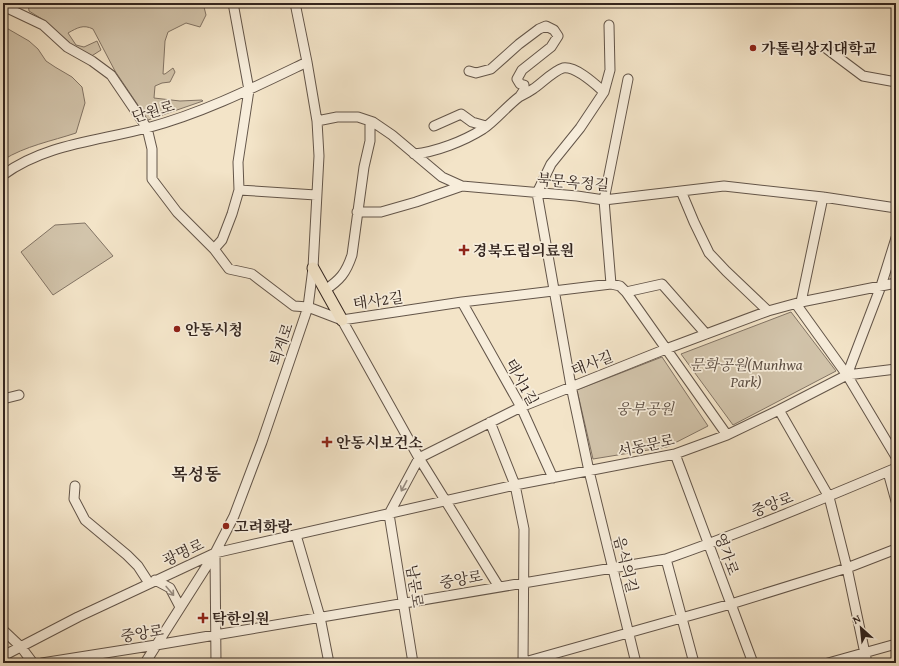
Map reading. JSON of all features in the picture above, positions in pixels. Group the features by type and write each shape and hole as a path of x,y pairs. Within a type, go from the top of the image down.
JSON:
{"main road":[{"path":"313,268 342,320"}],"street":[{"path":"214,249 222,240 239,190 238,162 249,90 233,3"},
{"name":"퇴계로","path":"145,663 215,553 234,516 308,307 313,268 318,156 316,121 307,62 295,3"},
{"path":"3,6 44,25 67,47 92,61 111,75 147,128 152,149 152,179 177,212 214,249 229,269 252,274 294,306 308,307 342,320"},
{"path":"554,291 537,192 551,164 580,128 604,92 610,70 609,25"},
{"path":"470,71 476,73 491,69 519,44 539,29 546,26 554,30 558,36 551,47 522,70 517,79 520,84 524,85 524,90 520,96"},
{"path":"827,49 863,76 896,82"},
{"name":"단원로","path":"3,175 11,169 36,156 57,149 147,128 200,111 249,90 307,62"},
{"path":"414,154 425,153 444,147 472,135 486,126 520,96 533,89 562,68 571,69 581,73 604,92"},
{"path":"628,79 604,200 611,284 620,286 626,292 727,435"},
{"path":"434,126 462,114 472,122 486,126"},
{"name":"북문옥정길","path":"316,121 337,117 358,117 370,121 392,135 442,177 462,186 537,192 604,200 724,186 823,197 896,208"},
{"path":"325,290 338,281 348,269 352,255 364,166 370,141 370,121"},
{"path":"357,212 381,212 462,186"},
{"path":"239,190 316,195"},
{"path":"681,191 709,253 768,311"},
{"path":"823,197 799,303 847,375 896,456"},
{"path":"847,375 881,286 896,238"},
{"name":"태사길","path":"419,458 521,407 666,349 768,311 896,283"},
{"name":"태사2길","path":"499,587 419,458 342,320 462,302 611,284"},
{"path":"626,292 662,284 706,334"},
{"name":"음식의길","path":"554,291 588,471 636,663"},
{"name":"태사1길","path":"462,302 521,407 553,478"},
{"name":"서동문로","path":"389,514 515,485 675,454 727,435 847,375 896,369"},
{"path":"3,399 20,395"},
{"path":"779,410 829,497 847,568 867,663"},
{"path":"490,422 515,485 524,529 522,663 731,604 847,568 896,549"},
{"name":"영가로","path":"675,454 753,663"},
{"path":"389,514 419,458"},
{"path":"892,470 896,501"},
{"name":"중앙로","path":"42,663 666,559 709,544 829,497 892,470"},
{"path":"75,486 74,499 85,520 127,555 152,582 170,588 180,607"},
{"name":"광명로","path":"3,656 78,617 215,553 389,514"},
{"name":"남문로","path":"389,514 413,663"},
{"path":"296,535 320,617 329,663"},
{"path":"215,553 216,663"},
{"path":"666,559 694,663"},
{"path":"3,630 21,647 33,663"},
{"path":"828,663 896,644"}],"green space":[{"path":"28,3 203,3 206,15 200,27 186,23 168,32 165,41 163,74 173,68 175,72 170,82 155,86 154,98 180,101 203,101 148,120 115,71 93,29 83,27 77,28 68,33 76,45 84,47 97,41 101,50 90,57 69,45 62,36 42,19 29,11"},
{"path":"3,26 29,41 38,49 46,61 72,77 82,87 85,103 76,133 29,147 3,160"},
{"path":"85,223 113,256 53,295 21,252 55,225"},
{"name":"문화공원(Munhwa Park)","path":"791,312 836,371 733,425 681,354"},
{"name":"웅부공원","path":"662,357 708,426 667,447 593,459 577,390"}],"place":[{"name":"가톨릭상지대학교","path":"753,48"},
{"name":"경북도립의료원","path":"464,250"},
{"name":"안동시청","path":"177,329"},
{"name":"안동시보건소","path":"327,442"},
{"name":"고려화랑","path":"226,526"},
{"name":"탁한의원","path":"203,618"}],"district":[{"name":"목성동","path":"196,473"}]}
